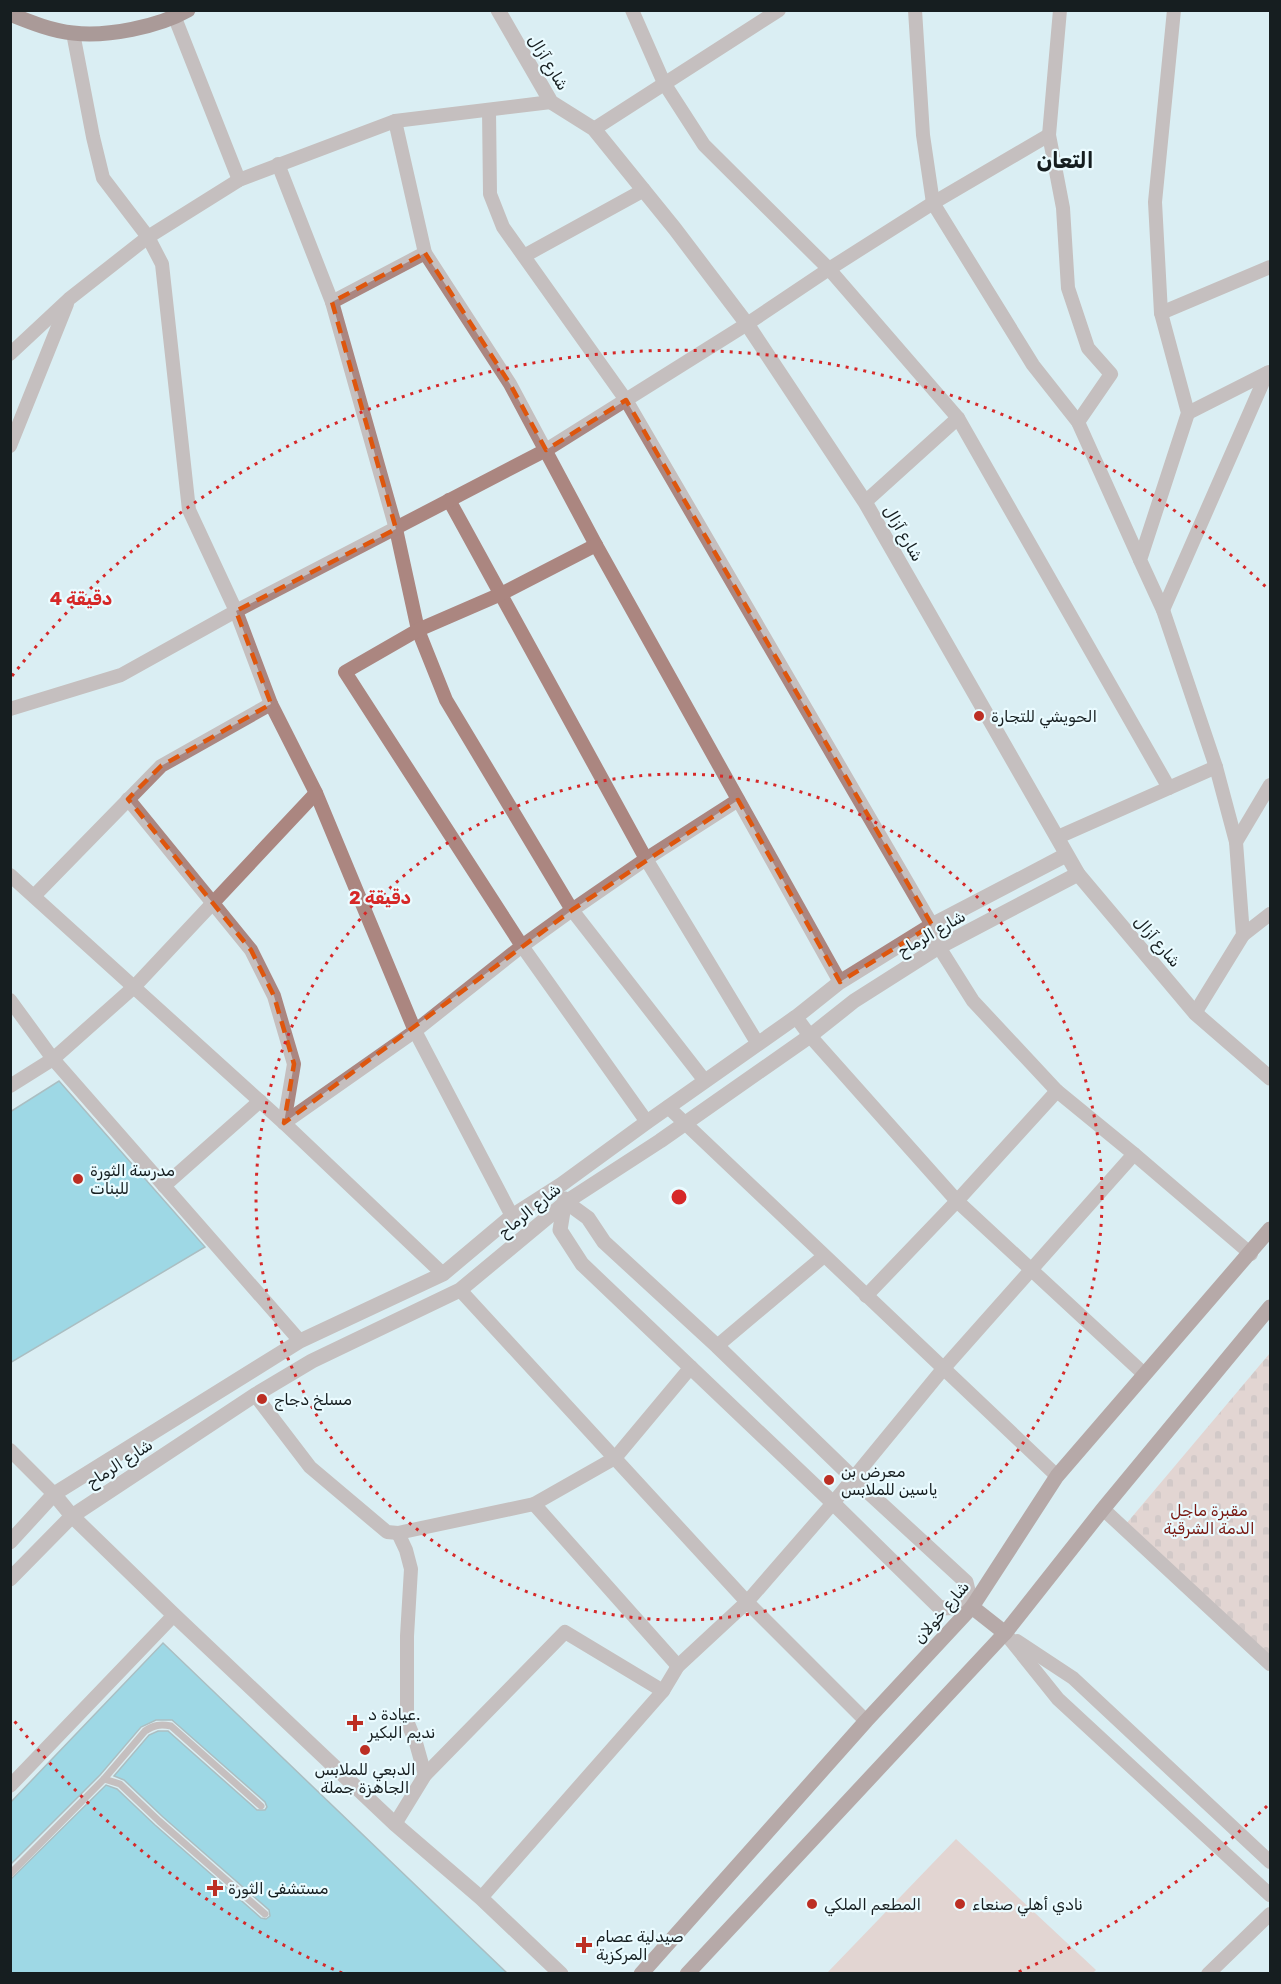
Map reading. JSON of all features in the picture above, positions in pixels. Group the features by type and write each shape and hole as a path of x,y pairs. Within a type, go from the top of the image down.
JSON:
{"main road":[{"path":"10,14 32,23 73,33 125,31 181,14"},
{"name":"شارع خولان","path":"641,1974 866,1721 972,1608 1057,1476 1251,1254 1270,1229"},
{"path":"687,1974 1005,1633 1102,1509 1270,1307"},
{"path":"972,1608 1005,1633"}],"street":[{"name":"شارع آزال","path":"498,10 551,102 594,129 747,324 865,502 1078,874 1195,1013 1270,1078"},
{"path":"632,10 664,82 704,145 829,269 958,418 1169,788"},
{"path":"594,129 779,10"},
{"path":"915,10 923,135 933,203 1033,365 1078,422 1163,610 1216,767 1236,842 1243,935"},
{"path":"1060,10 1049,135 1063,208 1068,288 1088,348 1111,374 1078,422"},
{"path":"1140,560 1188,413 1161,313 1155,202 1174,10"},
{"path":"181,14 239,180"},
{"path":"73,33 103,178 148,237 162,264 189,510 236,611 271,704 316,793 415,1031 512,1216"},
{"path":"10,354 69,299 148,237 239,180 395,121 551,102"},
{"path":"489,110 490,194 503,227 626,400 932,925 939,947 973,1001 1057,1091 1251,1254"},
{"path":"395,121 425,253 510,384 596,545 840,982"},
{"path":"10,709 121,675 236,611 546,450 747,324 933,203 1049,135"},
{"path":"278,164 332,302 396,528 418,630 446,700 572,910 705,1081"},
{"path":"524,256 644,190"},
{"path":"332,302 425,253"},
{"path":"1161,313 1270,267"},
{"path":"10,446 69,299"},
{"path":"1188,413 1269,372"},
{"path":"1163,610 1269,372"},
{"path":"865,502 958,418"},
{"path":"449,500 646,859 758,1044"},
{"path":"596,545 501,594 418,630 345,672 522,946 647,1122"},
{"path":"34,896 160,766 271,704"},
{"path":"1058,837 1216,767"},
{"path":"1236,842 1270,785"},
{"path":"10,1086 53,1059 134,987 316,793"},
{"path":"128,799 251,950 274,996 294,1064 284,1124"},
{"path":"284,1124 415,1031 522,946 572,910 738,800"},
{"name":"شارع الرماح","path":"10,1542 54,1494 300,1341 444,1274 512,1216 562,1184 796,1017 840,982 932,925 1066,855"},
{"name":"شارع الرماح","path":"10,1579 72,1516 255,1395 312,1360 460,1290 566,1202 810,1036 854,1001 939,947 1078,874"},
{"path":"10,875 260,1101 444,1274 747,1602 866,1721"},
{"path":"1195,1013 1243,935 1270,914"},
{"path":"10,1000 53,1059 300,1341"},
{"path":"796,1017 810,1036 957,1201 1144,1374"},
{"path":"866,1296 957,1201 1057,1091"},
{"path":"164,1186 260,1101"},
{"path":"668,1107 1057,1476"},
{"path":"481,1898 663,1691 678,1666 747,1602 944,1369 1134,1154"},
{"path":"562,1184 566,1202 560,1230 582,1264 940,1608 972,1608 966,1582 852,1478 717,1346 604,1242 588,1218 566,1202"},
{"path":"717,1346 824,1256"},
{"path":"255,1395 310,1467 387,1532 398,1533 534,1504 615,1458 691,1367"},
{"path":"10,1450 54,1494 72,1516 174,1615 395,1824 481,1898 561,1974"},
{"path":"534,1504 678,1666"},
{"path":"1102,1509 1270,1664"},
{"path":"398,1533 411,1569 407,1636 407,1721 425,1775"},
{"path":"10,1786 174,1615"},
{"path":"395,1824 425,1775 565,1632 663,1691"},
{"path":"1005,1633 1073,1678 1270,1862"},
{"path":"1005,1633 1058,1699 1270,1895"},
{"path":"1208,1974 1270,1914"}],"lane":[{"path":"10,1874 104,1779 145,1731 152,1726 161,1724 171,1726 261,1806"},
{"path":"104,1779 120,1784 265,1914"}],"highlighted area":[{"path":"425,253 510,384 546,450 626,400 932,925 840,982 738,800 572,910 284,1123 294,1064 274,996 251,950 128,799 161,766 271,704 236,611 396,529 332,302"}],"green space":[{"name":"مقبرة ماجل الدمة الشرقية","path":"1270,1353 1270,1657 1126,1524"},
{"name":"نادي أهلي صنعاء","path":"956,1839 1096,1970 1093,1973 827,1973"}],"building":[{"name":"مدرسة الثورة للبنات","path":"59,1081 205,1247 10,1363 10,1112"},
{"name":"مستشفى الثورة","path":"163,1643 508,1974 10,1974 10,1880 106,1785 117,1789 261,1918 266,1919 270,1916 269,1910 124,1780 114,1776 149,1735 158,1731 168,1731 257,1810 265,1810 267,1807 265,1802 172,1720 156,1720 141,1727 100,1775 10,1865 10,1803"}],"place":[{"name":"الحويشي للتجارة","path":"979,716"},
{"name":"مدرسة الثورة للبنات","path":"78,1179"},
{"name":"مسلخ دجاج","path":"262,1399"},
{"name":"معرض بن ياسين للملابس","path":"829,1480"},
{"name":"عيادة د. نديم البكير","path":"355,1723"},
{"name":"الدبعي للملابس الجاهزة جملة","path":"365,1750"},
{"name":"مستشفى الثورة","path":"215,1888"},
{"name":"المطعم الملكي","path":"812,1904"},
{"name":"نادي أهلي صنعاء","path":"960,1904"},
{"name":"صيدلية عصام المركزية","path":"584,1945"}],"district":[{"name":"التعان","path":"1065,160"}]}
